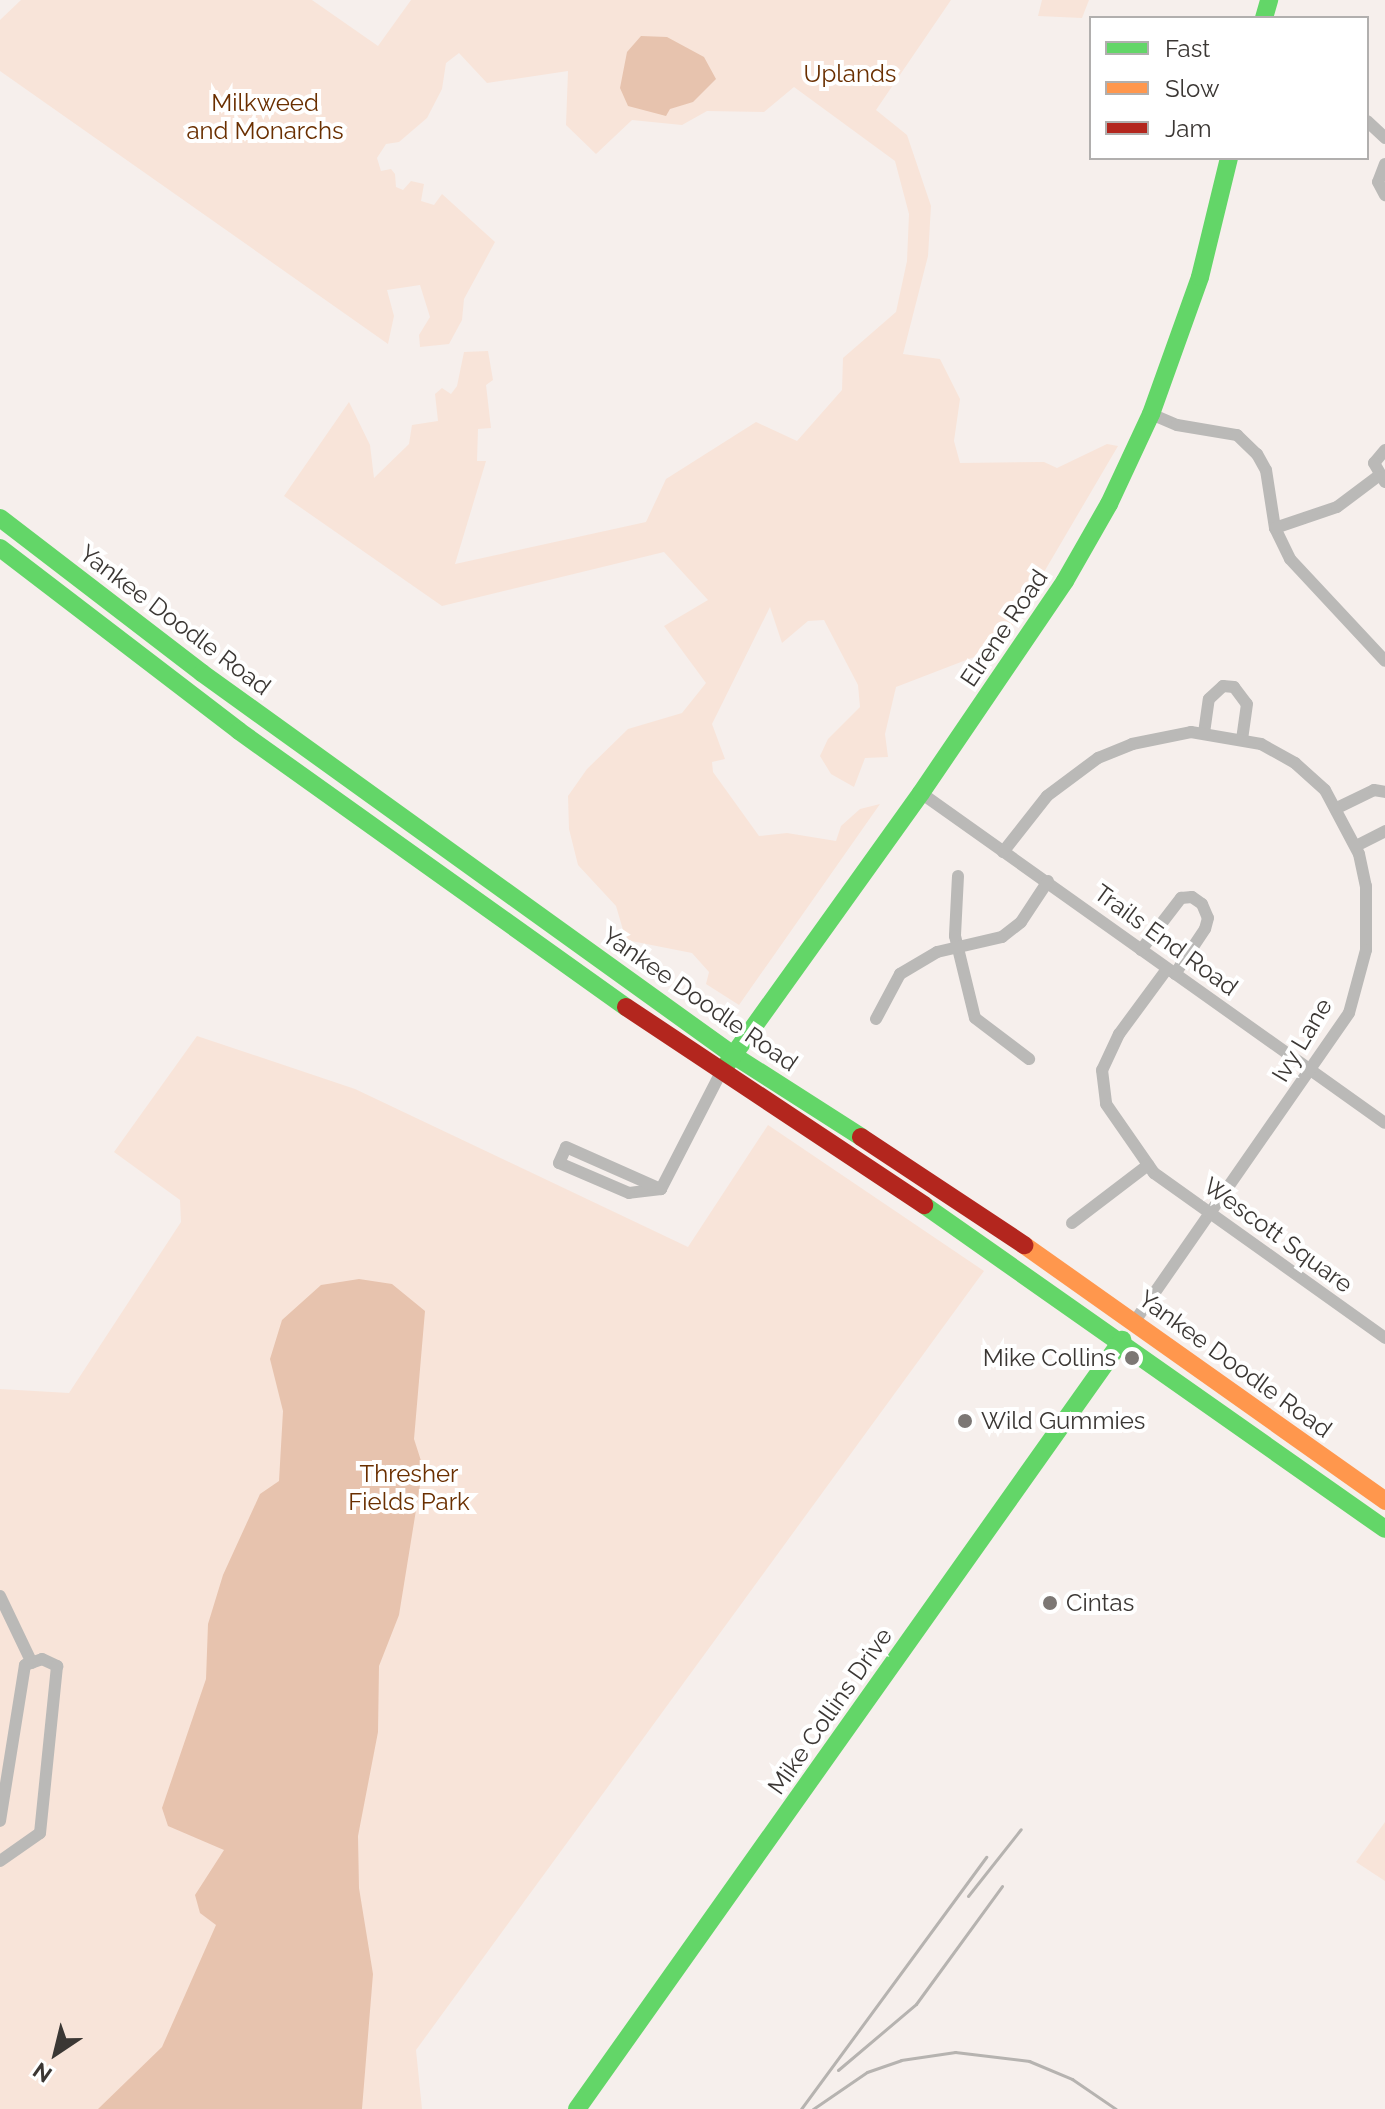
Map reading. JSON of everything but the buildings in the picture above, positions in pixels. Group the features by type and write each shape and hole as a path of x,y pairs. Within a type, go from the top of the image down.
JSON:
{"main road":[{"name":"Elrene Road","path":"720,1074 921,793 1065,581 1151,414 1200,277 1229,160"},
{"name":"Yankee Doodle Road","path":"0,518 305,748 733,1055 987,1218 1385,1501"},
{"path":"0,539 102,614 121,622 129,616"},
{"name":"Yankee Doodle Road","path":"0,548 239,731 720,1074 994,1250 1385,1529"},
{"path":"131,648 140,644 156,650 297,751 305,748"},
{"path":"994,1250 1113,1319 1134,1322"},
{"path":"1122,1340 1149,1345 1263,1422 1304,1444"},
{"name":"Mike Collins Drive","path":"577,2109 1122,1340"}],"street":[{"path":"1369,123 1385,138"},
{"path":"1385,164 1378,182 1385,195"},
{"path":"1151,414 1177,425 1237,435 1266,470 1275,528 1290,559 1385,661"},
{"path":"1275,528 1337,507 1381,479 1374,463 1385,450"},
{"path":"1204,733 1209,699 1223,686 1234,687 1247,704 1242,739"},
{"name":"Ivy Lane","path":"1003,852 1047,796 1098,758 1163,735 1204,733 1242,739 1295,763 1337,808 1356,846 1366,886 1366,950 1349,1013 1312,1072 1134,1322"},
{"path":"1337,808 1374,790 1385,792"},
{"name":"Trails End Road","path":"921,793 1385,1123"},
{"path":"1356,846 1385,831"},
{"path":"958,876 954,906 958,948 975,1018 1029,1059"},
{"path":"876,1019 900,974 920,959 1002,937 1021,922 1048,881"},
{"name":"Wescott Square","path":"1141,950 1181,898 1202,904 1208,918 1205,929 1119,1034 1102,1070 1106,1104 1148,1165 1210,1214 1385,1338"},
{"path":"661,1189 720,1074"},
{"path":"566,1147 661,1189 629,1193 559,1163 566,1147"},
{"path":"1072,1223 1148,1165"},
{"path":"0,1596 32,1663"},
{"path":"0,1821 25,1665 42,1659 57,1666 40,1833 0,1861"},
{"path":"0,1850 0,1861"}],"green space":[{"path":"21,0 312,0 378,46 411,0 951,0 876,110 907,135 931,206 928,256 903,354 940,359 960,399 954,441 960,463 1044,462 1057,468 1107,444 1118,446 1000,647 896,687 885,734 888,757 865,758 854,787 831,774 820,756 828,739 860,707 858,685 824,620 808,621 782,643 770,607 712,724 725,759 712,762 713,772 759,836 787,833 836,841 841,826 860,809 880,804 739,1005 706,984 709,972 692,953 626,940 616,906 578,865 569,829 568,796 587,769 628,729 682,713 706,683 664,626 708,600 664,552 442,606 284,496 349,402 370,445 374,478 409,444 412,425 438,421 435,394 442,388 451,394 457,386 464,352 488,351 493,380 486,385 491,428 478,429 477,461 486,461 455,564 646,522 666,479 756,422 797,441 842,390 843,358 896,312 907,261 909,214 895,161 794,87 764,112 707,111 682,125 632,120 596,154 566,125 568,71 487,83 459,53 446,63 442,89 427,118 399,142 386,144 377,158 381,171 391,169 395,174 396,187 403,190 411,181 424,184 421,201 434,205 442,194 495,242 464,299 462,320 449,344 420,347 419,335 430,317 420,285 387,290 394,316 388,344 0,71 0,20"},
{"path":"1042,0 1089,0 1082,18 1038,16"},
{"name":"Thresher Fields Park","path":"197,1036 355,1089 688,1247 768,1125 984,1271 416,2050 422,2109 0,2109 0,1389 69,1393 181,1222 180,1200 114,1152"},
{"path":"1385,1822 1385,1881 1356,1862"}],"shaded area":[{"path":"641,36 667,37 704,57 716,79 693,102 670,109 666,116 628,106 620,88 627,52"},
{"path":"359,1279 392,1284 425,1311 414,1439 423,1467 399,1615 379,1666 378,1732 358,1836 359,1888 373,1974 362,2109 98,2109 162,2047 216,1925 200,1913 195,1895 224,1850 168,1826 162,1808 206,1679 208,1624 223,1575 260,1494 279,1481 283,1411 270,1359 282,1320 321,1285"}],"railway":[{"path":"968,1896 1021,1829"},
{"path":"801,2109 986,1857"},
{"path":"838,2070 916,2004 1002,1886"},
{"path":"813,2109 867,2072 901,2060 955,2052 1029,2061 1072,2079 1116,2109"}],"traffic: fast":[{"path":"1265,16 1269,0"},
{"path":"727,1064 921,793 1065,581 1109,504 1151,414 1200,277 1229,160"},
{"path":"0,518 202,673 733,1055 861,1137"},
{"path":"0,548 239,731 626,1007"},
{"path":"924,1205 1385,1529"},
{"path":"577,2109 1122,1340"}],"traffic: slow":[{"path":"1024,1245 1385,1501"}],"traffic: jam":[{"path":"626,1007 924,1205"},
{"path":"861,1137 1024,1245"}],"place":[{"name":"Mike Collins","path":"1132,1358"},
{"name":"Wild Gummies","path":"965,1421"},
{"name":"Cintas","path":"1050,1603"}],"park label":[{"name":"Uplands","path":"850,74"},
{"name":"Milkweed and Monarchs","path":"265,117"}]}
